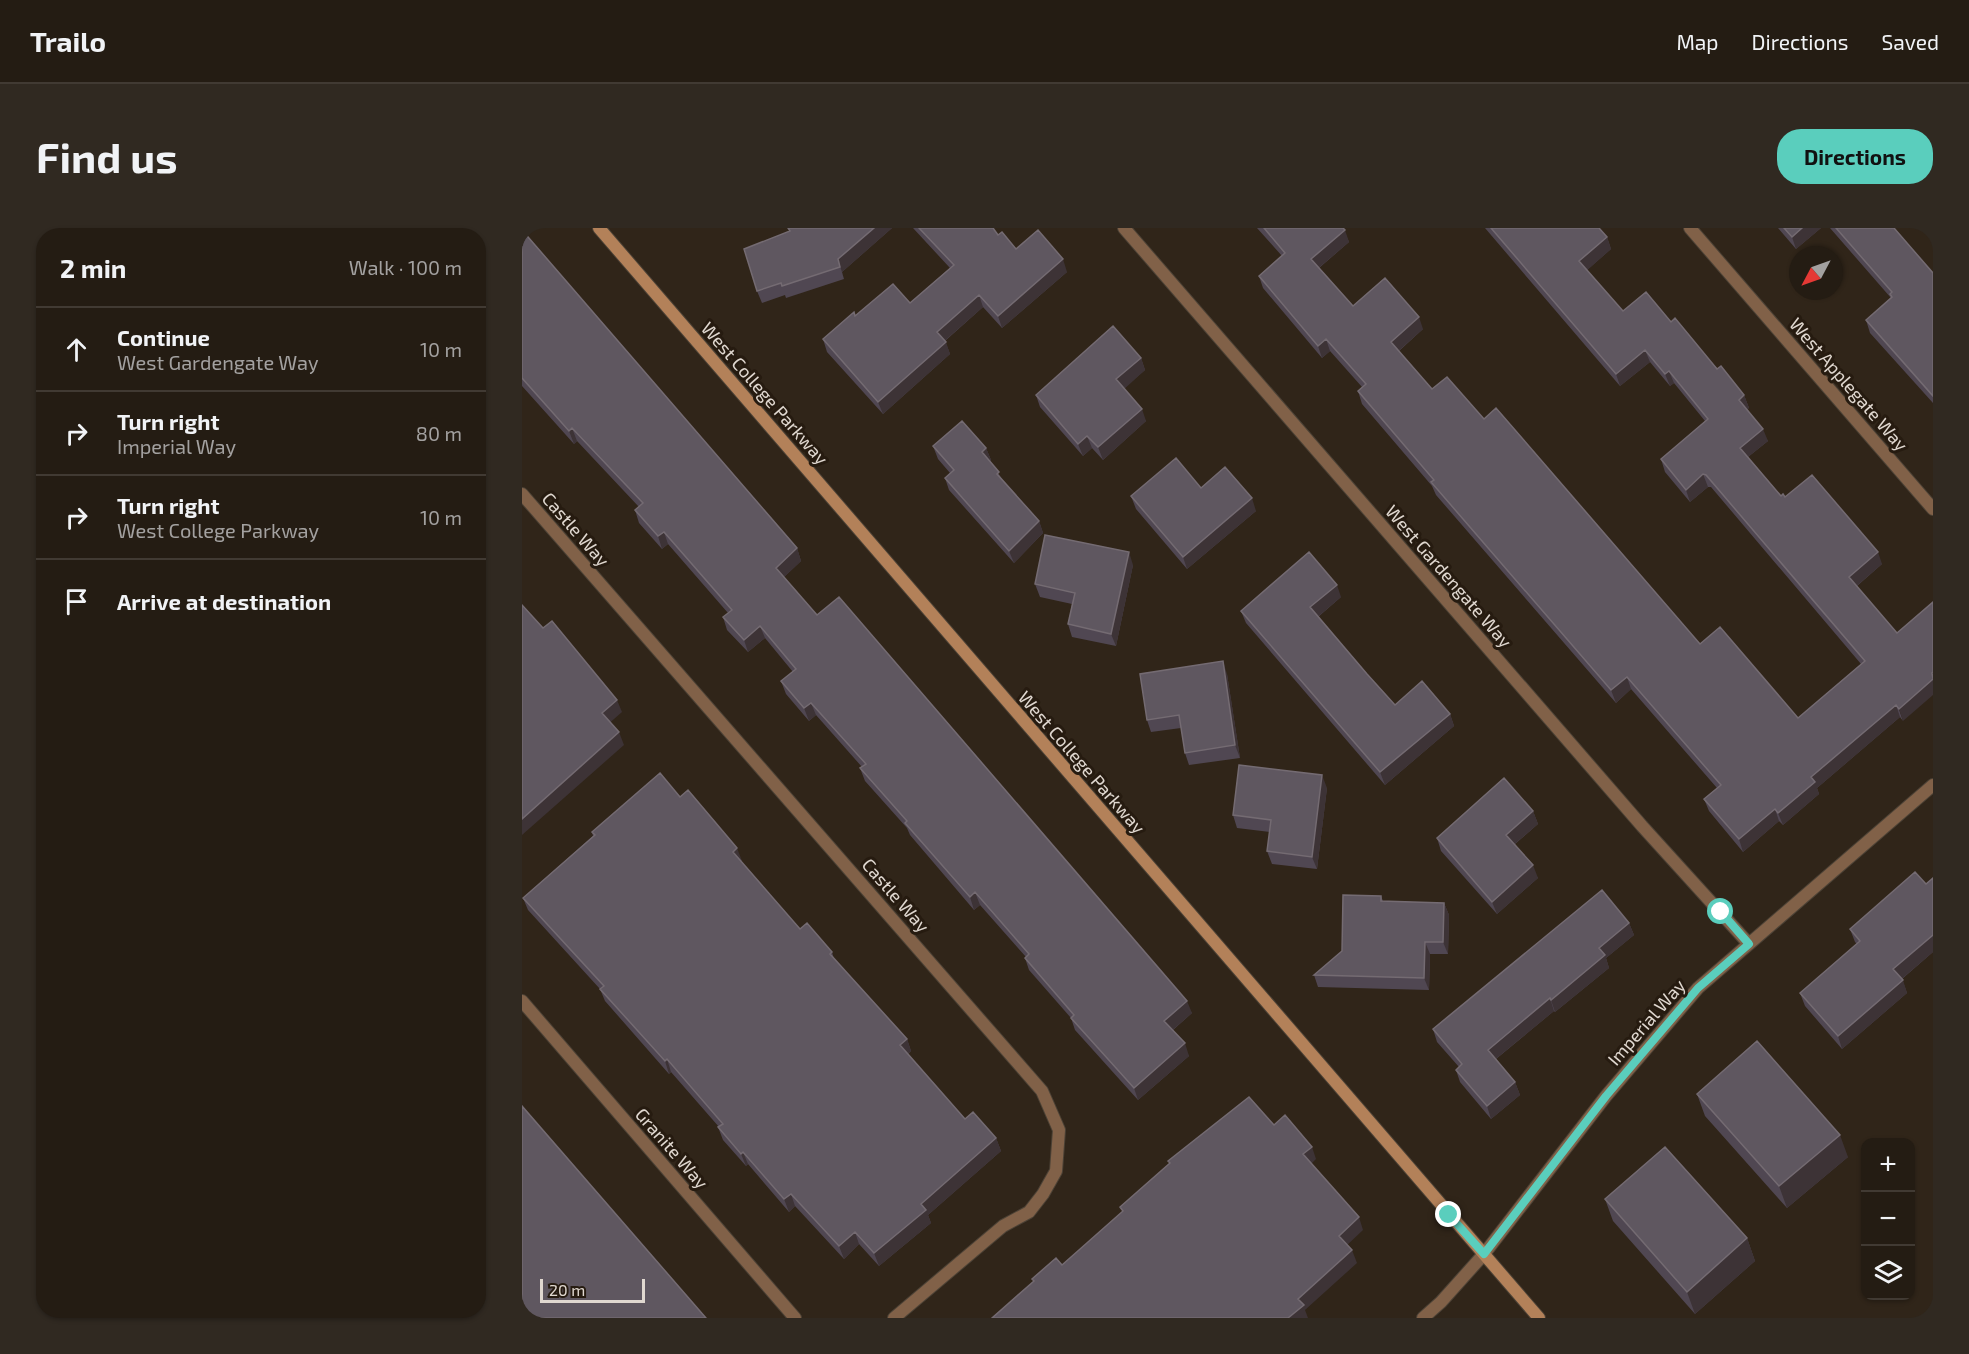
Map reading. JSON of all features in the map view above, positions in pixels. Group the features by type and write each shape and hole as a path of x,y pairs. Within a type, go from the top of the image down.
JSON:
{"main road":[{"name":"West College Parkway","path":"598,228 1539,1318"}],"street":[{"name":"West Gardengate Way","path":"1125,228 1642,826 1749,944"},
{"name":"West Applegate Way","path":"1690,228 1933,509"},
{"name":"Castle Way","path":"522,494 1042,1091 1059,1130 1056,1171 1043,1194 1029,1212 1003,1226 894,1318"},
{"name":"Imperial Way","path":"1423,1318 1441,1302 1484,1254 1606,1096 1698,988 1933,784"},
{"name":"Granite Way","path":"522,1001 795,1318"}],"building":[{"path":"788,228 874,228 838,259 840,267 782,286 781,283 757,291 744,249 790,231"},
{"path":"919,228 993,228 998,235 1002,232 1016,249 1038,230 1063,259 998,316 979,295 937,332 946,342 878,402 823,339 854,312 855,316 893,284 910,303 954,265"},
{"path":"1264,228 1343,228 1345,230 1311,259 1353,306 1385,278 1419,317 1391,342 1432,389 1447,377 1484,419 1496,408 1700,644 1720,627 1798,718 1865,661 1706,475 1703,474 1686,490 1661,459 1708,419 1669,371 1665,374 1645,350 1616,374 1491,228 1599,228 1607,237 1579,261 1623,311 1646,292 1671,322 1675,318 1717,369 1721,366 1744,395 1739,400 1763,429 1740,448 1781,496 1783,494 1785,497 1812,475 1878,552 1849,577 1897,633 1933,602 1933,679 1899,709 1896,705 1811,777 1815,782 1778,813 1775,809 1739,839 1704,799 1721,785 1627,677 1611,690 1431,482 1434,480 1358,391 1366,384 1326,339 1318,346 1259,276 1285,253"},
{"path":"1784,228 1802,228 1792,237"},
{"path":"1836,228 1894,228 1933,273 1933,396 1866,320 1892,297 1890,294 1892,292"},
{"path":"522,230 797,548 776,568 817,615 839,597 1187,1001 1164,1021 1185,1043 1134,1088 1071,1018 1074,1015 1025,958 1029,954 975,892 970,897 905,823 907,821 860,768 866,764 811,703 804,708 781,681 796,669 760,626 744,640 723,617 732,610 664,532 658,536 635,510 643,503 572,428 569,431 522,378"},
{"path":"1113,326 1141,358 1116,379 1142,409 1098,447 1087,436 1078,444 1036,395"},
{"path":"962,421 986,448 982,452 999,472 997,474 1039,521 1009,551 945,478 954,470 933,446"},
{"path":"1176,458 1201,488 1225,467 1252,498 1183,557 1131,496"},
{"path":"1045,535 1129,552 1111,634 1068,624 1075,593 1035,584"},
{"path":"1309,552 1337,585 1310,607 1367,674 1395,705 1422,681 1450,714 1380,772 1241,611"},
{"path":"522,605 543,628 552,621 617,700 602,713 619,732 522,819"},
{"path":"1223,661 1235,745 1185,753 1179,715 1147,720 1140,674"},
{"path":"1239,765 1322,775 1312,857 1267,851 1271,820 1233,815"},
{"path":"660,773 680,797 688,790 737,848 733,852 800,929 807,923 832,952 830,954 907,1039 900,1045 965,1119 973,1112 996,1138 921,1204 926,1210 874,1253 855,1232 839,1246 791,1194 784,1199 718,1127 723,1124 667,1059 665,1061 600,989 604,986 523,898 595,835 592,832"},
{"path":"1504,778 1533,811 1506,835 1533,865 1492,902 1437,838"},
{"path":"1915,872 1926,884 1933,878 1933,935 1893,969 1903,980 1838,1036 1800,993 1860,941 1850,929"},
{"path":"1602,890 1629,923 1599,948 1605,955 1488,1050 1515,1082 1487,1106 1456,1070 1462,1064 1433,1029"},
{"path":"1343,895 1381,896 1381,901 1444,903 1443,942 1425,942 1424,978 1314,975 1342,951"},
{"path":"1757,1041 1840,1135 1779,1186 1697,1094"},
{"path":"1249,1097 1274,1125 1285,1115 1312,1147 1303,1154 1359,1217 1339,1236 1352,1250 1298,1299 1304,1305 1288,1318 992,1318 1056,1258 1062,1265 1123,1211 1120,1207 1170,1163 1168,1161"},
{"path":"522,1106 706,1318 522,1318"},
{"path":"1665,1147 1747,1238 1687,1292 1605,1199"}],"route":[{"path":"1449,1215 1484,1254 1606,1096 1698,988 1749,944 1721,912"}]}
